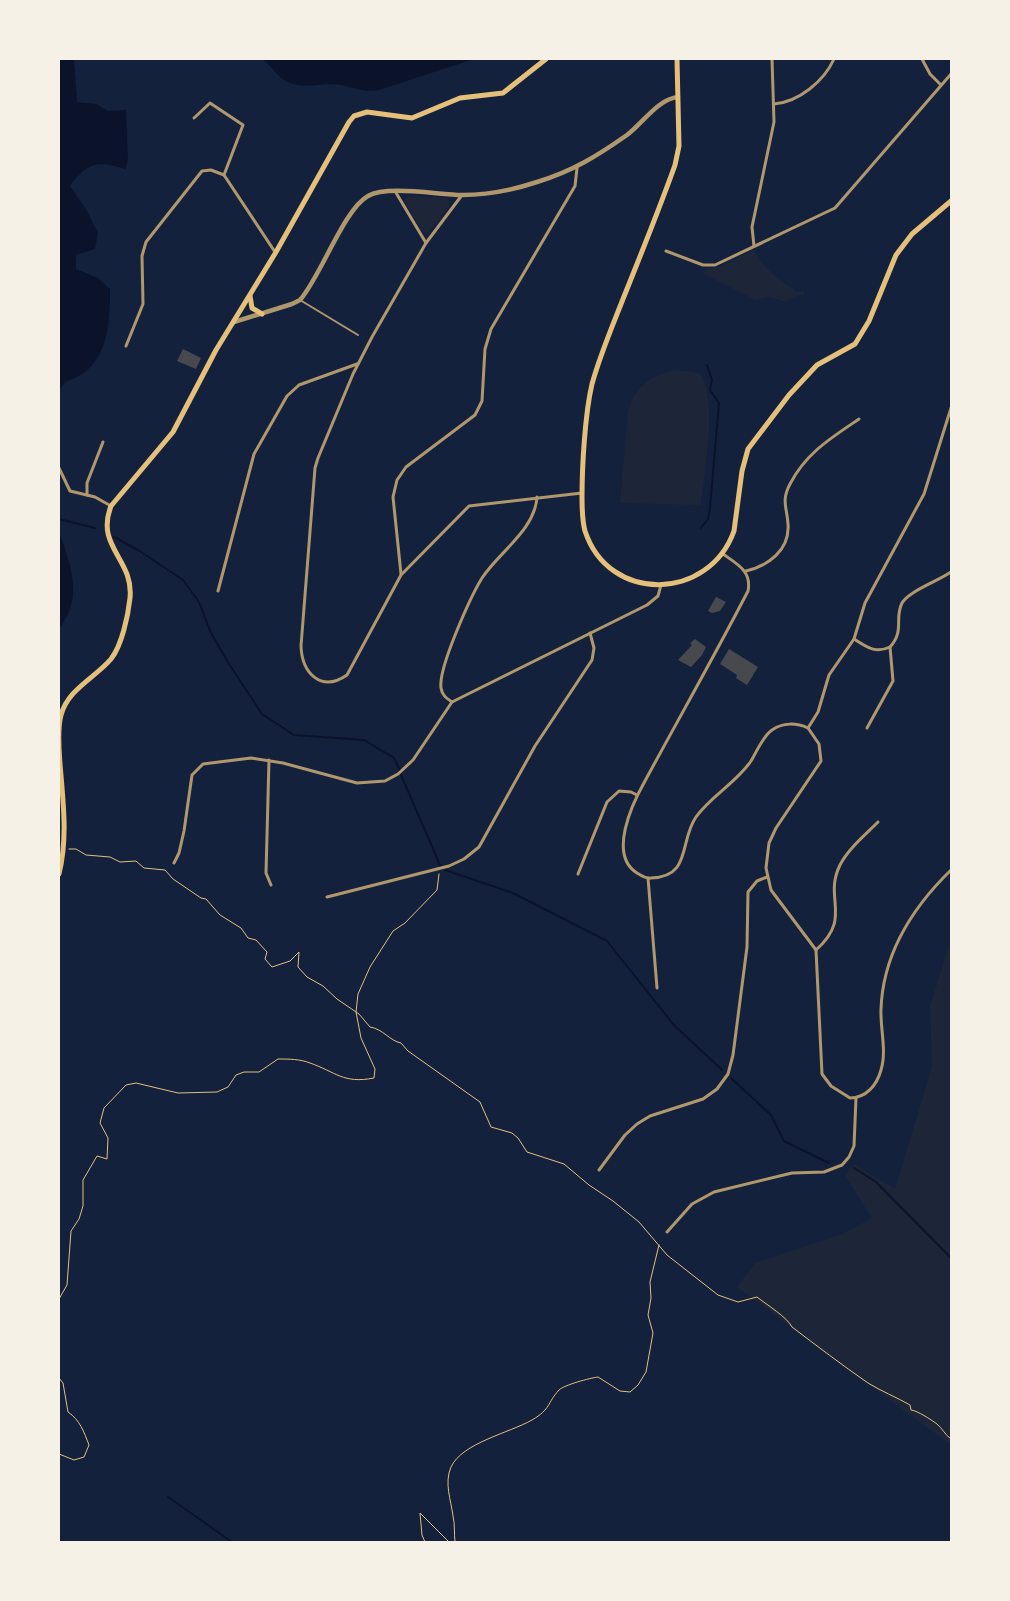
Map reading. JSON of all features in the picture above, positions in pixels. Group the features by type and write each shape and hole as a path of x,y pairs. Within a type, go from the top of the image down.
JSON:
{"main road":[{"path":"59,874 63,850 64,817 60,749 62,713 75,691 106,665 116,652 130,600 128,576 106,530 107,517 111,506 173,432 344,129 354,116 367,112 412,118 460,98 503,93 546,59"},
{"path":"677,59 679,146 675,165 601,357 592,386 582,493 585,530 603,561 629,578 661,585 676,584 698,575 723,554 731,540 736,524 742,471 748,449 789,395 817,365 855,344 869,322 889,269 900,249 912,234 951,201"},
{"path":"250,295 252,308 262,314"}],"street":[{"path":"754,246 752,227 773,133 772,59"},
{"path":"774,104 787,103 802,94 825,74 834,59"},
{"path":"922,59 930,74 941,85"},
{"path":"666,251 709,266 715,265 835,208 951,74"},
{"path":"234,322 300,300 356,206 370,194 395,191 462,195 513,189 577,168 632,131 665,100 678,97"},
{"path":"194,118 210,102 243,125 224,175"},
{"path":"401,574 393,497 398,480 406,467 476,415 482,401 485,349 492,329 575,186 577,168"},
{"path":"126,346 143,304 142,256 146,242 196,176 206,169 224,175 276,252"},
{"path":"395,191 426,243"},
{"path":"462,195 426,243 358,364 315,468 301,646 303,664 309,674 317,679 329,681 346,674 401,574 469,506 582,493"},
{"path":"218,591 254,454 287,396 300,385 358,364"},
{"path":"808,728 818,712 829,675 854,639 865,603 924,494 951,408"},
{"path":"746,571 762,568 784,544 788,525 784,497 798,469 810,454 859,419"},
{"path":"87,496 87,483 103,442"},
{"path":"59,468 70,491 101,499 111,506"},
{"path":"452,702 443,694 441,688 445,662 475,590 488,570 529,522 534,512 537,497"},
{"path":"723,554 746,571 749,582 748,591 637,795 622,842 622,850 629,866 648,878 667,875 678,867 682,861 690,827 695,818 704,807 742,773 768,733 786,724 808,728 822,750 821,761 776,828 768,850 767,877 771,890 780,905 816,950 822,1074 825,1081 837,1091 850,1098 856,1098 869,1091 881,1070 881,1007 888,970 897,944 918,906 951,870"},
{"path":"867,728 893,681 890,647 899,633 900,609 903,602 916,590 934,583 951,572"},
{"path":"174,862 182,842 191,781 195,771 204,764 222,760 251,758 269,760 357,783 385,781 398,774 414,760 452,702 647,606 658,596 661,585"},
{"path":"327,898 439,869 464,859 479,847 535,746 592,660 594,648 590,633"},
{"path":"854,639 872,650 878,651 890,647"},
{"path":"269,760 266,873 271,885"},
{"path":"578,874 607,802 619,791 631,792 637,795"},
{"path":"816,950 829,939 834,928 835,883 840,865 878,822"},
{"path":"599,1170 625,1135 637,1124 658,1113 703,1099 717,1089 728,1074 733,1055 747,947 748,892 757,881 767,877"},
{"path":"648,878 657,988"},
{"path":"667,1232 692,1204 714,1192 792,1173 824,1172 842,1165 849,1157 854,1146 856,1098"}],"lane":[{"path":"300,300 358,335"}],"path":[{"path":"63,850 76,849 86,855 110,857 120,862 136,861 144,868 165,870 173,879 201,898 206,899 220,915 241,928 248,938 256,940 267,952 266,959 272,967 290,961 299,952 298,967 308,977 323,986 337,999 356,1012 370,1027 379,1028 480,1102 491,1127 512,1133 518,1138 527,1152 564,1164 639,1222 667,1255 726,1300 738,1302 757,1297 780,1316 788,1320 792,1328 842,1365 871,1384 910,1405 911,1410 938,1424 951,1439"},
{"path":"59,1340 59,1298 67,1286 71,1231 79,1219 84,1206 84,1180 97,1156 107,1159 108,1138 102,1131 100,1123 104,1108 126,1086 131,1084 136,1083 178,1092 217,1092 228,1087 236,1075 244,1072 259,1072 278,1059 310,1063 339,1078 358,1081 374,1078 375,1069 361,1038 356,1012 358,994 370,967 393,932 405,923 437,890 439,869"},
{"path":"455,1542 454,1517 448,1488 449,1477 452,1467 464,1451 532,1420 547,1410 554,1396 565,1386 598,1376 620,1391 630,1392 638,1385 646,1372 653,1333 648,1315 651,1298 650,1282 659,1244"},
{"path":"59,1378 63,1383 68,1412 75,1416 82,1427 89,1445 84,1457 74,1460 59,1454"},
{"path":"425,1542 422,1535 420,1513 449,1542"}],"shaded area":[{"path":"59,59 74,59 77,102 96,104 108,111 126,110 128,159 126,169 100,164 94,165 83,172 70,186 86,209 98,233 95,249 76,255 76,269 98,278 110,289 110,303 107,332 104,345 98,357 79,376 65,382 59,391"},
{"path":"262,59 474,59 379,90 368,91 334,84 307,86 287,82"},
{"path":"409,196 446,198 449,201 449,206 427,234 423,232 405,202 405,198"},
{"path":"754,250 757,257 772,274 797,292 804,290 804,294 791,298 786,302 769,297 756,300 704,274 705,268 717,268"},
{"path":"676,370 699,373 705,385 708,400 709,436 701,505 620,503 628,411 631,402 640,388 646,383 659,375"},
{"path":"59,531 71,569 73,593 67,617 59,629"},
{"path":"951,939 951,1445 737,1287 755,1263 842,1234 872,1218 845,1176 854,1164 895,1189 932,1067 930,1006"}],"building":[{"path":"183,349 201,358 196,369 177,361"},
{"path":"716,597 726,602 720,611 712,613 708,611"},
{"path":"695,639 706,647 702,655 691,667 678,660"},
{"path":"729,649 758,667 747,685 736,678 737,675 720,664"}],"waterway":[{"path":"701,528 708,519 710,508 719,403 710,390 712,380 707,365"},
{"path":"59,519 95,528"},
{"path":"114,537 138,550 183,580 199,602 211,633 229,664 262,714 294,735 364,740 394,758 400,771"},
{"path":"401,775 440,865"},
{"path":"445,870 513,893 607,941 673,1024 722,1070"},
{"path":"731,1078 771,1115 784,1141 829,1163"},
{"path":"854,1168 876,1182 951,1258"},
{"path":"168,1497 232,1542"}]}
